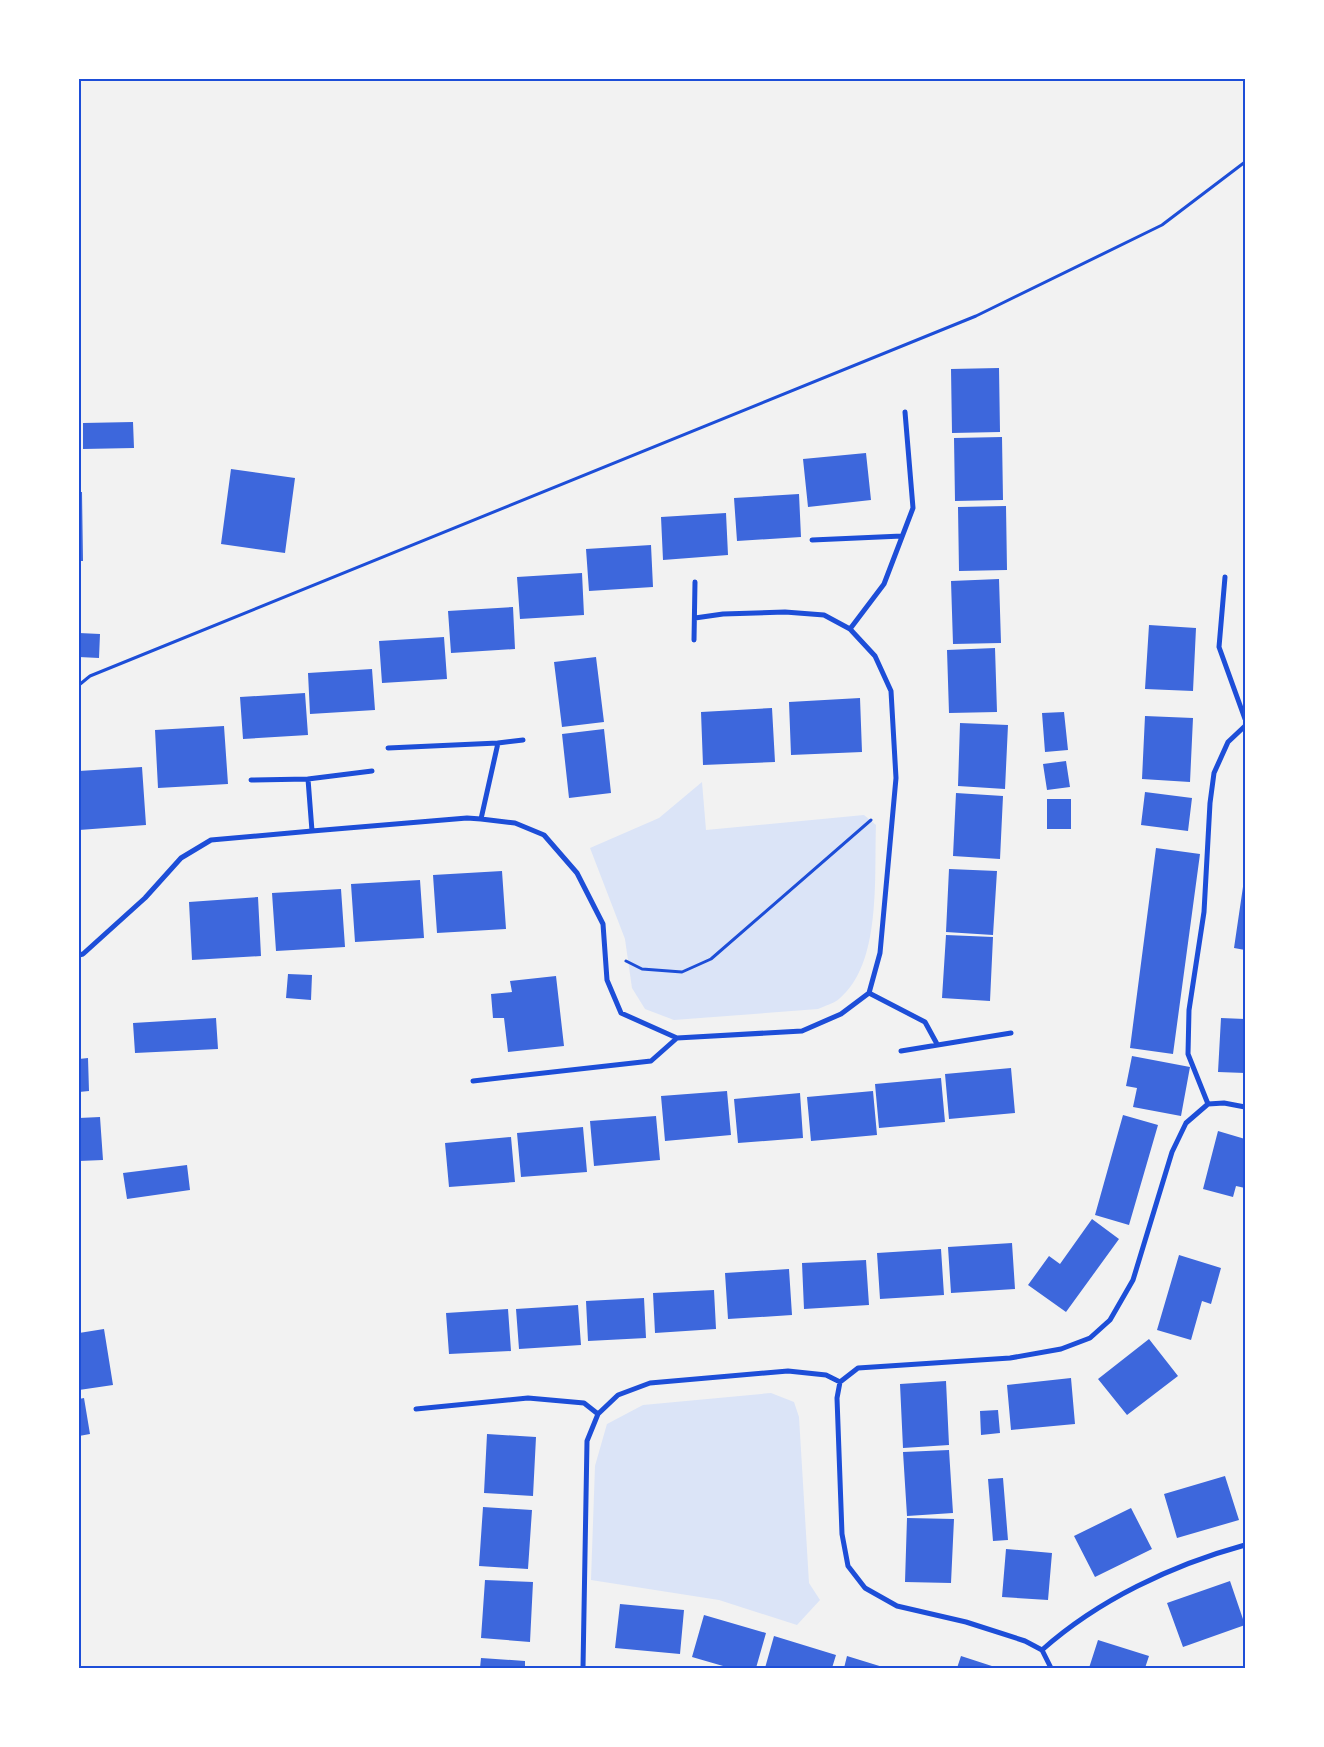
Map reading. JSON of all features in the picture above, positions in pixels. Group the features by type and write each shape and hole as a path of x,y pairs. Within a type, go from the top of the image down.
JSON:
{"street":[{"path":"850,629 884,584 913,508 905,412"},
{"path":"812,540 902,536"},
{"path":"1225,577 1219,647 1245,719"},
{"path":"694,640 695,582"},
{"path":"79,955 83,954 145,898 181,858 210,840 467,818 481,819 516,823 544,835 577,873 604,924 607,980 621,1013 677,1038 802,1031 841,1014 869,993 880,953 896,778 891,691 875,656 850,629 824,614 785,612 723,614 695,618"},
{"path":"1208,1104 1188,1054 1189,1010 1204,912 1210,803 1214,773 1228,742 1245,726"},
{"path":"388,748 498,743 523,740"},
{"path":"481,819 498,743"},
{"path":"251,780 308,779 372,771"},
{"path":"308,779 312,831"},
{"path":"869,993 925,1022 936,1044"},
{"path":"901,1051 1011,1033"},
{"path":"473,1081 650,1061 677,1038"},
{"path":"1051,1668 1042,1650 1025,1642 966,1622 897,1606 865,1588 848,1566 842,1534 837,1398 840,1382 858,1368 1010,1358 1061,1349 1090,1338 1110,1320 1133,1280 1172,1152 1186,1123 1208,1104 1224,1103 1245,1107"},
{"path":"583,1668 587,1440 598,1414 618,1395 650,1383 788,1370 826,1375 840,1382"},
{"path":"416,1409 528,1398 584,1403 598,1414"},
{"path":"1042,1650 1091,1611 1146,1583 1245,1545"}],"path":[{"path":"79,685 90,676 976,316 1162,225 1245,162"},
{"path":"605,946 642,969 682,972 711,959 894,800"}],"shaded area":[{"path":"702,782 706,830 864,815 876,825 875,893 869,942 863,964 853,984 837,1001 818,1009 674,1020 645,1009 632,988 625,939 590,848 659,818"},
{"path":"771,1393 794,1402 799,1417 809,1583 820,1600 797,1625 719,1600 591,1580 595,1466 607,1424 643,1405"}],"building":[{"path":"999,368 1000,432 952,433 951,369"},
{"path":"133,422 134,448 83,449 83,423"},
{"path":"1002,437 1003,500 955,501 954,438"},
{"path":"866,453 871,500 808,507 803,459"},
{"path":"231,469 295,478 285,553 221,544"},
{"path":"79,492 82,492 83,561 79,561"},
{"path":"799,494 801,537 737,541 734,498"},
{"path":"1006,506 1007,570 959,571 958,507"},
{"path":"726,513 728,555 663,560 661,517"},
{"path":"651,545 653,587 589,591 586,549"},
{"path":"582,573 584,615 520,619 517,577"},
{"path":"999,579 1001,643 953,644 951,581"},
{"path":"513,607 515,649 451,653 448,611"},
{"path":"1149,625 1196,628 1193,691 1145,689"},
{"path":"79,633 100,634 99,658 79,657"},
{"path":"444,637 447,679 382,683 379,641"},
{"path":"995,648 997,712 949,713 947,650"},
{"path":"596,657 604,722 562,727 554,662"},
{"path":"372,669 375,710 310,714 308,673"},
{"path":"305,693 308,735 243,739 240,697"},
{"path":"860,698 862,752 791,755 789,702"},
{"path":"772,708 775,762 703,765 701,712"},
{"path":"1064,712 1068,750 1045,752 1042,713"},
{"path":"1145,716 1193,718 1190,782 1142,779"},
{"path":"960,723 1008,725 1005,789 958,786"},
{"path":"224,726 228,784 158,788 155,730"},
{"path":"604,729 611,793 569,798 562,734"},
{"path":"1066,761 1070,787 1047,790 1043,764"},
{"path":"142,767 146,825 79,830 79,771"},
{"path":"1145,792 1192,798 1188,831 1141,825"},
{"path":"956,793 1003,796 1000,859 953,856"},
{"path":"1047,799 1071,799 1071,829 1047,829"},
{"path":"1156,848 1200,854 1173,1054 1130,1048"},
{"path":"949,869 997,871 993,935 946,932"},
{"path":"502,871 506,929 437,933 433,875"},
{"path":"420,880 424,938 355,942 351,884"},
{"path":"1245,880 1245,950 1234,948"},
{"path":"341,889 345,947 276,951 272,893"},
{"path":"258,897 261,956 192,960 189,902"},
{"path":"946,935 993,937 990,1001 942,998"},
{"path":"288,974 312,975 311,1000 286,998"},
{"path":"556,976 564,1046 508,1052 504,1018 493,1018 491,994 512,992 510,981"},
{"path":"216,1018 218,1049 135,1053 133,1023"},
{"path":"1221,1018 1245,1019 1245,1073 1218,1072"},
{"path":"1132,1056 1190,1067 1181,1116 1133,1107 1137,1088 1126,1086"},
{"path":"88,1058 89,1091 79,1092 79,1059"},
{"path":"1011,1068 1015,1113 949,1119 945,1074"},
{"path":"941,1078 945,1122 879,1128 875,1084"},
{"path":"727,1091 731,1135 665,1141 661,1096"},
{"path":"873,1091 877,1135 811,1141 807,1097"},
{"path":"800,1093 803,1138 738,1143 734,1099"},
{"path":"1123,1115 1158,1125 1129,1225 1095,1215"},
{"path":"656,1116 660,1160 594,1166 590,1121"},
{"path":"100,1117 103,1160 79,1161 79,1118"},
{"path":"583,1127 587,1172 521,1177 517,1133"},
{"path":"1218,1131 1245,1139 1245,1188 1236,1186 1233,1197 1203,1189"},
{"path":"511,1137 515,1182 449,1187 445,1143"},
{"path":"187,1165 190,1190 127,1199 123,1173"},
{"path":"1092,1219 1119,1239 1066,1312 1028,1285 1049,1256 1060,1264"},
{"path":"1012,1243 1015,1289 951,1293 948,1247"},
{"path":"941,1249 944,1295 880,1299 877,1253"},
{"path":"1179,1255 1221,1268 1211,1304 1202,1301 1191,1340 1157,1330"},
{"path":"866,1260 869,1305 804,1309 802,1263"},
{"path":"789,1269 792,1315 728,1319 725,1273"},
{"path":"714,1290 716,1329 655,1333 653,1293"},
{"path":"644,1298 646,1338 588,1341 586,1301"},
{"path":"578,1305 581,1345 519,1349 516,1309"},
{"path":"508,1309 511,1351 449,1354 446,1313"},
{"path":"104,1329 113,1385 79,1390 79,1333"},
{"path":"1149,1339 1178,1376 1127,1415 1098,1379"},
{"path":"1071,1378 1075,1424 1011,1430 1007,1385"},
{"path":"946,1381 949,1445 903,1448 900,1384"},
{"path":"84,1398 90,1434 79,1436 79,1399"},
{"path":"998,1410 1000,1433 981,1435 980,1411"},
{"path":"487,1434 536,1437 533,1496 484,1493"},
{"path":"949,1450 953,1513 907,1516 903,1452"},
{"path":"1225,1476 1239,1520 1177,1538 1164,1494"},
{"path":"1003,1478 1008,1540 993,1541 988,1479"},
{"path":"483,1507 532,1510 528,1569 479,1566"},
{"path":"1131,1508 1152,1549 1095,1577 1074,1536"},
{"path":"907,1518 954,1519 951,1583 905,1582"},
{"path":"1006,1549 1052,1553 1048,1600 1002,1597"},
{"path":"485,1580 533,1582 530,1642 481,1638"},
{"path":"1230,1581 1245,1625 1183,1647 1167,1603"},
{"path":"620,1604 684,1610 680,1654 615,1648"},
{"path":"704,1615 766,1633 756,1668 730,1668 692,1657"},
{"path":"774,1636 836,1655 832,1668 765,1668"},
{"path":"1098,1640 1149,1656 1145,1668 1089,1668"},
{"path":"847,1656 886,1668 844,1668"},
{"path":"961,1656 998,1668 957,1668"},
{"path":"481,1658 525,1661 525,1668 480,1668"}]}
